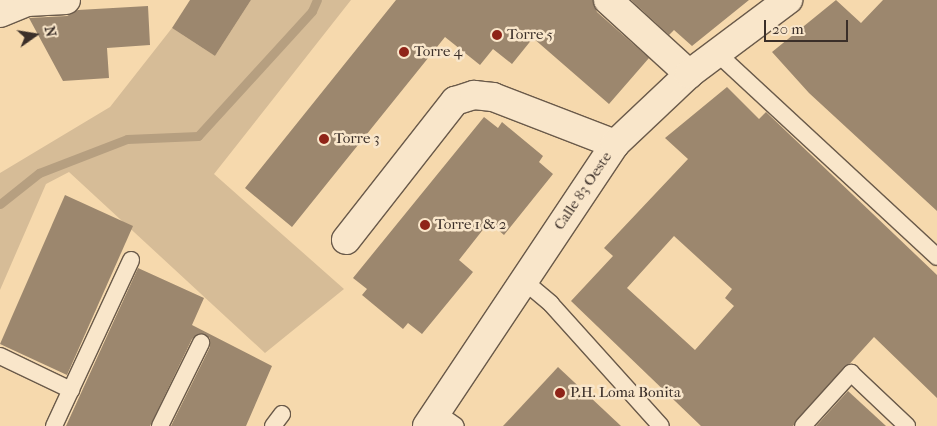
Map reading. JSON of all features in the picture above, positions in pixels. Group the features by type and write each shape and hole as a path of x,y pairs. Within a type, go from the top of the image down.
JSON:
{"street":[{"path":"0,12 27,2 66,0"},
{"path":"608,0 689,74"},
{"name":"Calle 83 Oeste","path":"440,421 524,281 615,144 689,74 788,0"},
{"path":"346,240 455,101 474,95 493,97 615,144"}],"lane":[{"path":"717,53 937,257"},
{"path":"54,426 131,260"},
{"path":"524,281 551,304 661,426"},
{"path":"160,426 201,343"},
{"path":"0,356 71,390"},
{"path":"803,426 851,373 907,426"}],"shaded area":[{"path":"251,0 351,0 214,174 344,289 265,353 69,172 46,184 0,290 0,173 110,107 172,28 215,56"}],"building":[{"path":"190,0 251,0 215,56 172,28"},
{"path":"396,0 593,0 597,12 649,58 609,104 533,38 512,64 493,49 480,65 445,37 292,227 245,188"},
{"path":"631,0 749,0 692,46 674,30 669,35"},
{"path":"836,0 861,23 883,0 937,0 937,211 809,93 772,52"},
{"path":"148,6 150,45 107,48 109,78 63,81 29,18 67,16 78,10"},
{"path":"727,87 759,119 766,112 937,275 937,398 874,337 793,426 701,426 571,301 613,256 604,248 688,159 665,138","holes":["674,236 732,289 725,298 734,306 695,350 627,288"]},
{"name":"Torre 1 & 2","path":"484,117 498,128 502,122 543,156 539,162 553,174 504,235 489,222 459,260 473,272 422,334 408,323 403,329 362,295 367,289 353,278"},
{"path":"65,195 133,226 67,375 0,344"},
{"path":"138,268 204,298 192,325 272,366 246,426 171,426 210,347 210,338 201,333 192,339 150,426 66,426"},
{"name":"P.H. Loma Bonita","path":"558,367 621,426 503,426"},
{"path":"848,391 886,426 816,426"}],"waterway":[{"path":"0,204 39,173 127,139 198,136 312,11 317,0"}],"place":[{"name":"Torre 5","path":"497,35"},
{"name":"Torre 4","path":"404,52"},
{"name":"Torre 3","path":"324,139"},
{"name":"Torre 1 & 2","path":"425,225"},
{"name":"P.H. Loma Bonita","path":"560,393"}]}
